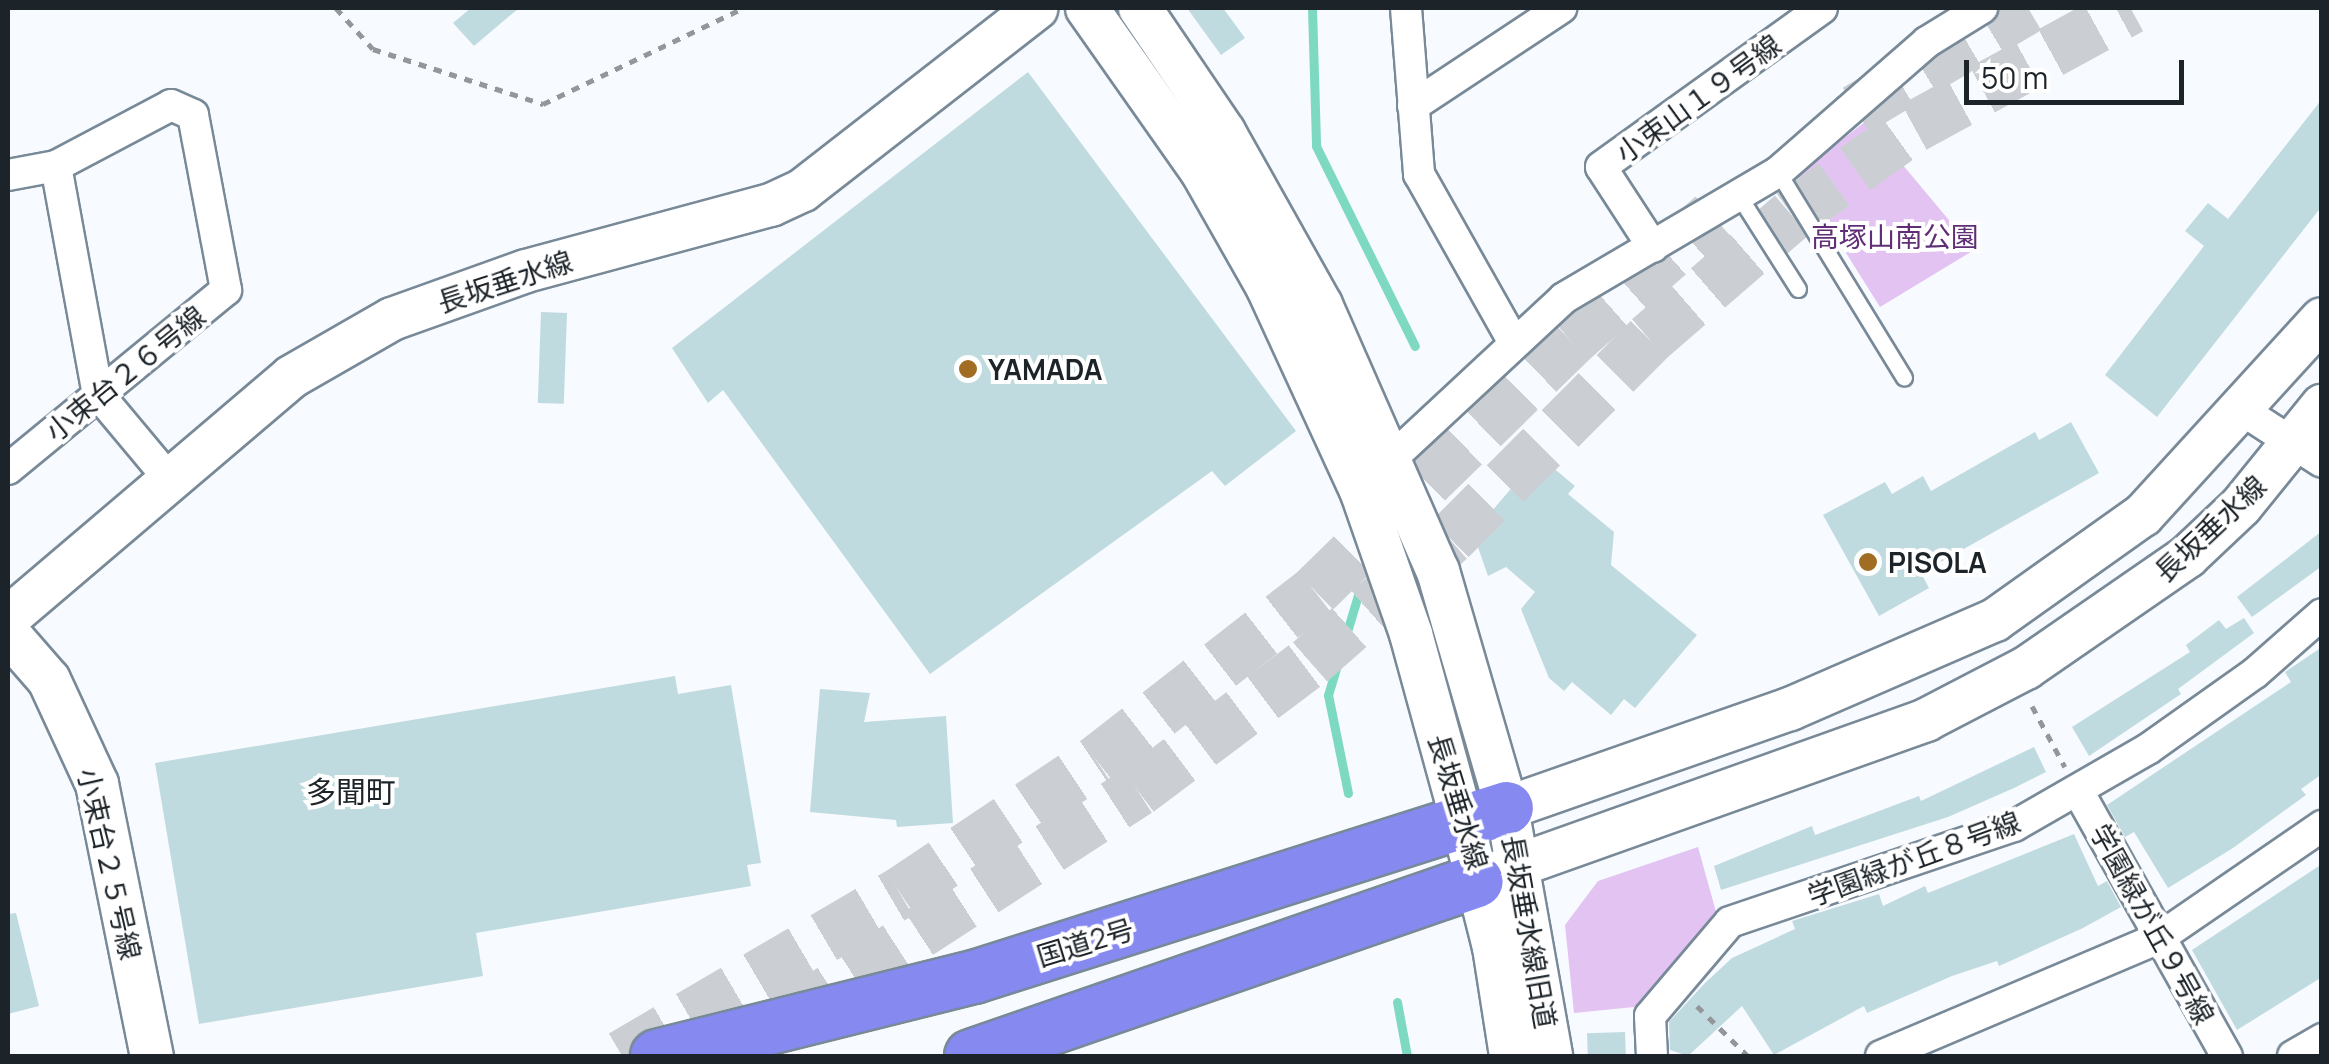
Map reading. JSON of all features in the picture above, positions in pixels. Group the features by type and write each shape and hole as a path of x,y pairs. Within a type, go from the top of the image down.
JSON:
{"highway":[{"name":"国道2号","path":"657,1056 974,977 1485,816"},
{"path":"943,1056 1053,1024 1498,873"},
{"path":"771,1056 974,977"},
{"path":"971,1056 1053,1024"}],"main road":[{"name":"長坂垂水線","path":"8,618 291,377 392,319 526,271 771,205 803,190 1037,8"},
{"name":"長坂垂水線","path":"1088,8 1201,170 1267,286 1334,426 1411,634 1485,816"},
{"name":"長坂垂水線","path":"1140,8 1224,132 1311,288 1438,571 1498,873 1926,720 2015,674 2112,615 2309,452 2322,406"},
{"name":"長坂垂水線","path":"1485,816 1808,702 1995,620 2143,514 2322,319"},
{"name":"小束台２５号線","path":"8,633 48,680 97,784 152,1056"},
{"name":"長坂垂水線旧道","path":"1498,873 1510,1056"},
{"name":"長坂垂水線旧道","path":"1498,873 1551,1056"}],"street":[{"path":"1406,8 1419,174 1513,341"},
{"path":"1412,106 1561,8"},
{"name":"小束山１９号線","path":"1653,247 1601,167 1822,8"},
{"path":"1390,459 1513,341 1564,298 1778,172 1928,42 1982,8"},
{"name":"小束台２６号線","path":"8,175 56,166 171,105 193,115 226,290 8,469"},
{"path":"56,166 98,394 170,480"},
{"path":"2242,410 2309,452"},
{"name":"学園緑が丘８号線","path":"1652,1056 1650,1016 1730,922 1922,861 2014,826 2078,792 2255,673 2322,614"},
{"name":"学園緑が丘９号線","path":"2078,792 2227,1056"},
{"path":"1882,1056 2160,938 2322,826"},
{"path":"2293,1056 2322,1039"}],"lane":[{"path":"1778,172 1904,378"},
{"path":"1738,196 1798,290"}],"path":[{"path":"336,8 373,49 543,104 743,8"},
{"path":"2015,674 2078,792"},
{"path":"1678,987 1748,1056"}],"green space":[{"name":"高塚山南公園","path":"1866,121 1974,250 1880,307 1797,175"},
{"path":"1698,847 1718,919 1644,1006 1574,1013 1565,925 1598,881"}],"building":[{"path":"471,8 519,8 474,46 453,23"},
{"path":"1187,8 1223,8 1245,38 1221,55"},
{"name":"YAMADA","path":"1028,72 1296,431 1225,486 1212,471 930,674 723,390 708,403 672,348"},
{"path":"2322,99 2322,206 2157,417 2105,375 2204,246 2185,231 2208,203 2228,219"},
{"path":"541,312 567,313 564,404 538,403"},
{"path":"2071,422 2099,473 1921,573 1929,588 1879,616 1823,515 1885,482 1892,494 1923,476 1931,491 2035,432 2039,440"},
{"path":"1539,456 1575,486 1568,494 1614,532 1611,565 1697,635 1635,708 1624,699 1611,715 1572,682 1564,691 1549,678 1521,609 1535,592 1506,567 1488,576 1473,533"},
{"path":"2322,531 2322,566 2252,617 2237,597"},
{"path":"2244,618 2254,633 2178,689 2181,694 2089,756 2072,727 2190,652 2186,645 2219,620 2226,629"},
{"path":"2322,647 2322,774 2301,789 2306,795 2233,848 2168,888 2134,832 2125,837 2107,805 2291,682 2285,672"},
{"path":"675,676 678,694 731,685 761,863 747,865 751,886 476,933 483,976 199,1024 155,763"},
{"path":"820,689 870,693 864,722 946,716 953,823 897,827 896,820 810,812"},
{"path":"2034,747 2046,772 2014,788 1948,817 1721,890 1714,866 1812,826 1815,835 1919,796 1921,801"},
{"path":"2074,834 2098,886 2107,881 2121,907 2083,928 1999,966 1997,961 1952,976 1867,1013 1864,1006 1774,1055 1742,1006 1688,1056 1670,1050 1669,1022 1705,983 1732,958 1795,929 1792,921 1879,894 1883,906 1925,886 1928,893"},
{"path":"2322,864 2322,977 2237,1030 2192,950"},
{"path":"16,913 39,1006 8,1014 8,914"},
{"path":"1625,1032 1626,1056 1588,1056 1587,1033"}],"waterway":[{"path":"1312,8 1316,146 1415,346"},
{"path":"1348,793 1328,695 1360,588"},
{"path":"1397,1002 1407,1056"}],"tunnel":[{"path":"1856,110 2028,8"},
{"path":"788,1018 1138,791 1310,662 1450,539 1649,339 1792,215 1914,127 2131,8"},
{"path":"622,1056 900,893 1097,761 1315,591 1571,341 1713,216"}],"place":[{"name":"YAMADA","path":"968,369"},
{"name":"PISOLA","path":"1868,562"}],"district":[{"name":"多聞町","path":"351,792"}]}
